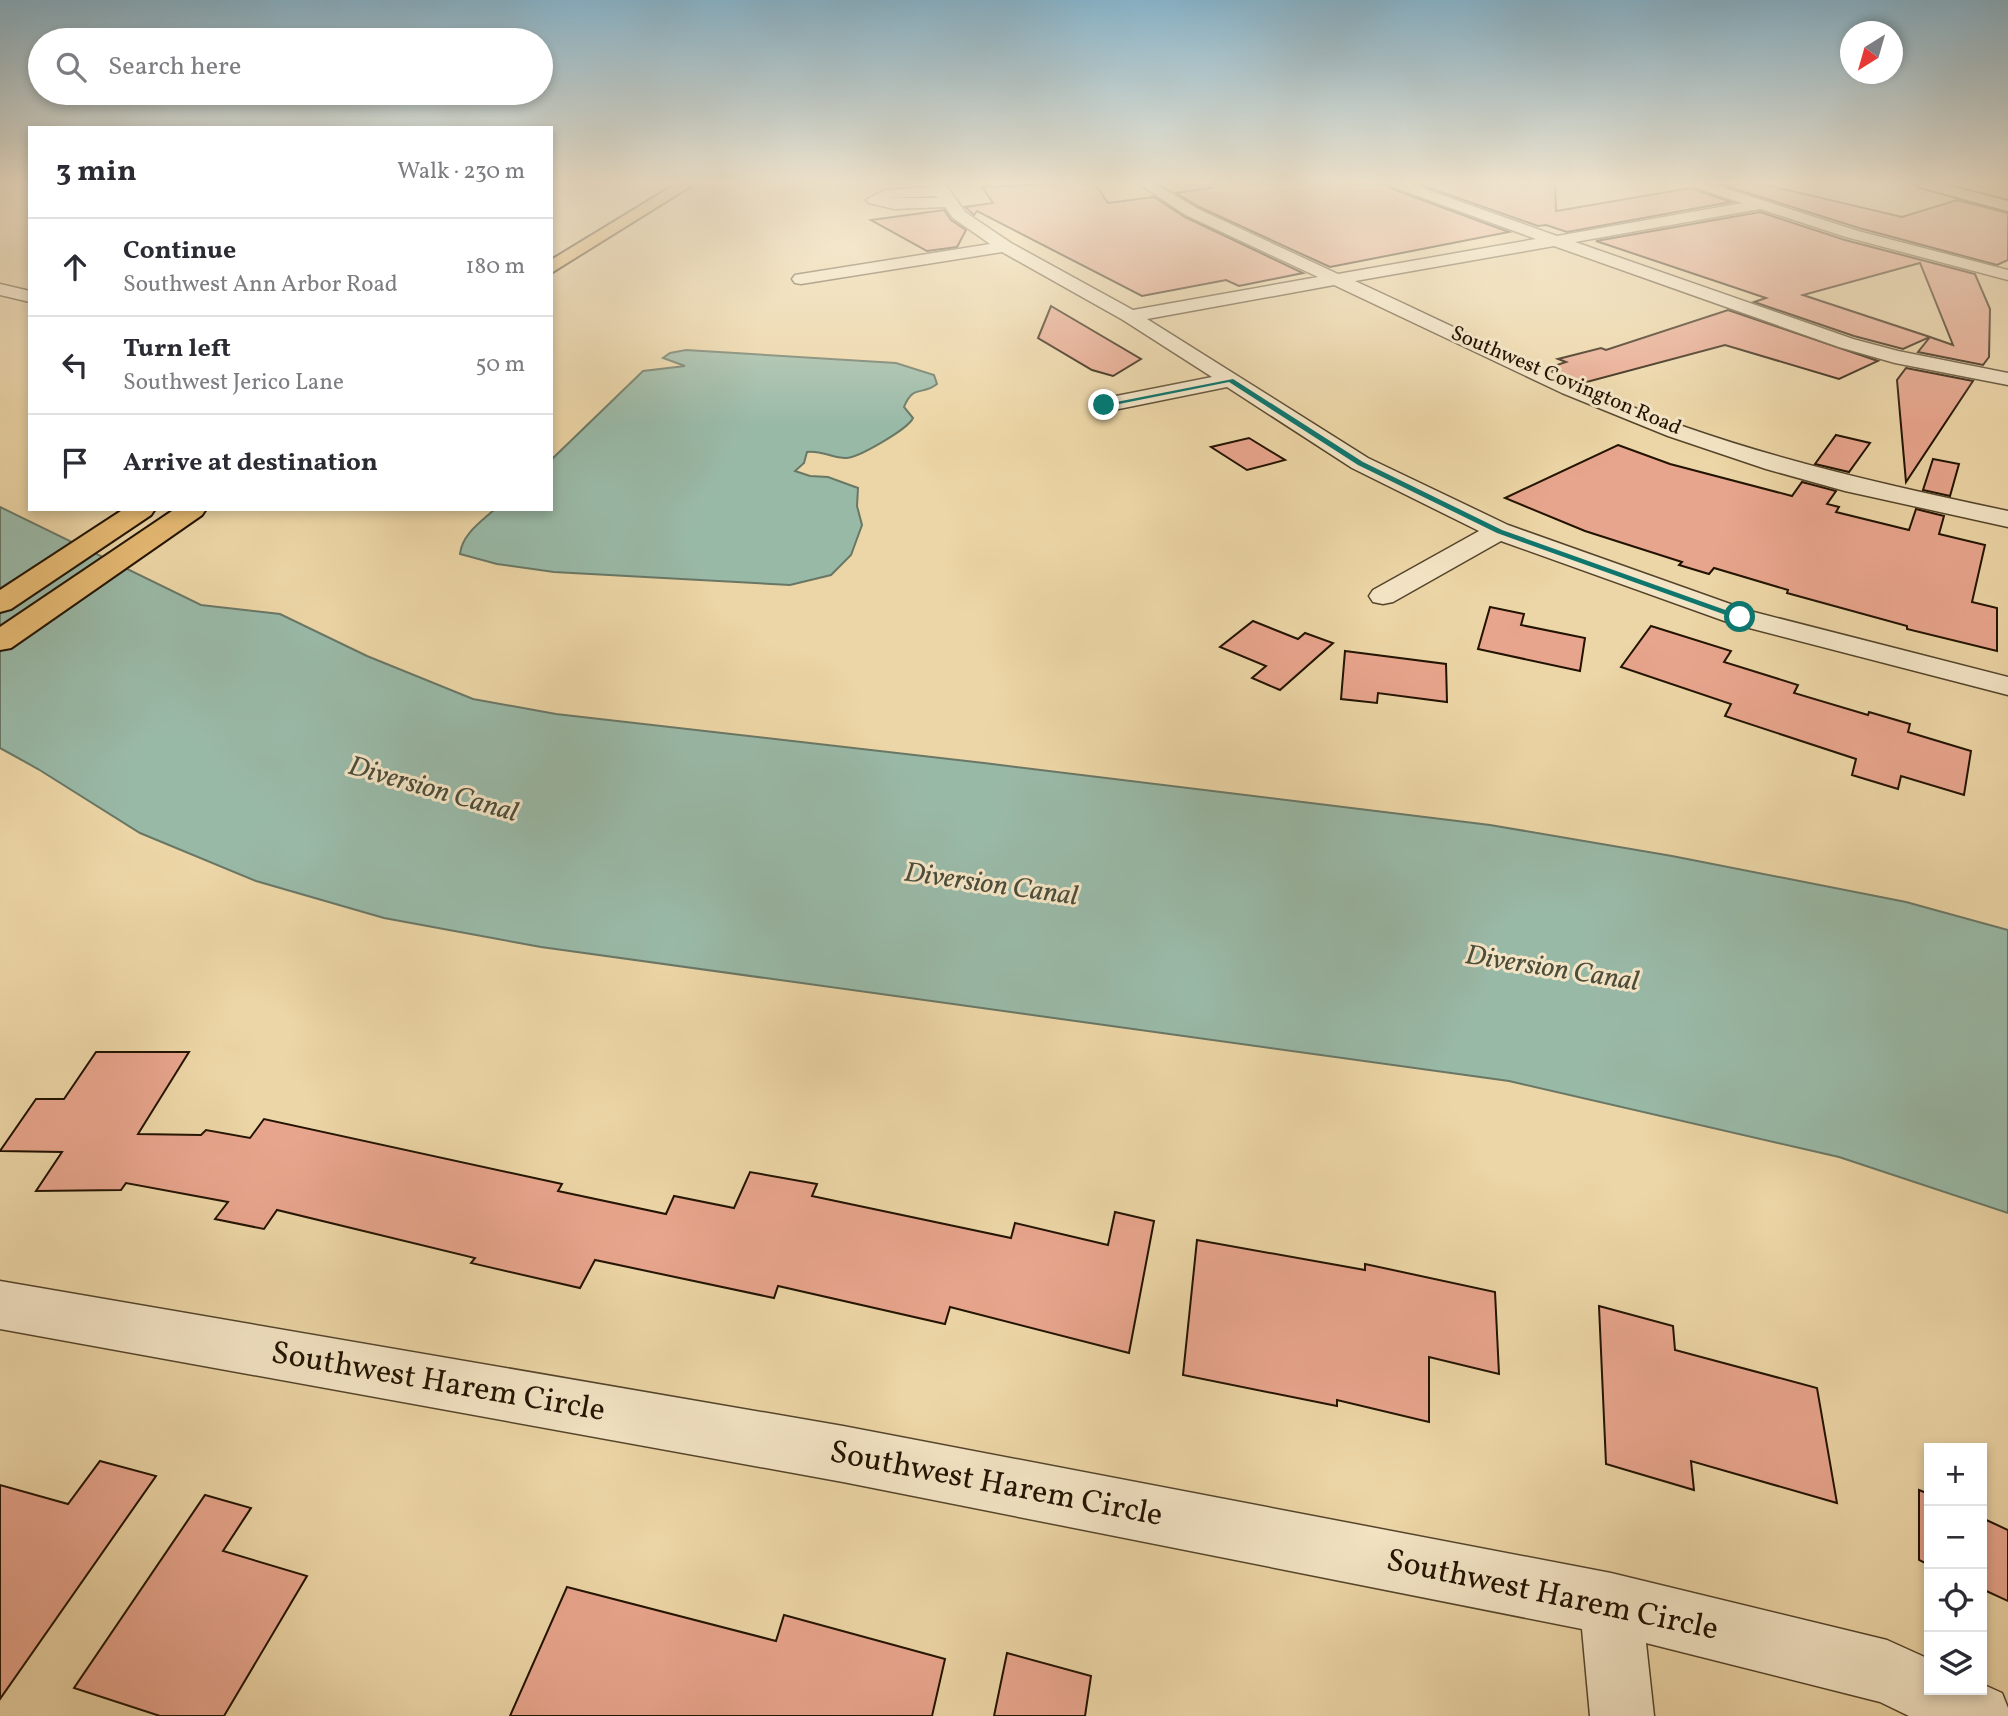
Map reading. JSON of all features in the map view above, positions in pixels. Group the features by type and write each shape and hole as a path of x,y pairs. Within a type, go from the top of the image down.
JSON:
{"highway":[{"path":"0,603 139,511"},
{"path":"0,642 190,511"}],"street":[{"path":"802,279 897,264"},
{"path":"1036,264 1130,316 1360,463 1499,531 1740,617 2008,686"},
{"name":"Southwest Covington Road","path":"1305,264 1570,388 1676,430 1774,464 1854,486 2008,519"},
{"path":"1130,316 1427,264"},
{"path":"1623,264 1846,343 1895,357 2008,379"},
{"path":"1963,264 2008,275"},
{"path":"1962,280 1987,271"},
{"path":"0,289 28,296"},
{"path":"1104,405 1230,380"},
{"path":"1383,596 1499,531"},
{"name":"Southwest Harem Circle","path":"0,1305 843,1454 1611,1605 1887,1672 1979,1716"},
{"path":"1611,1605 1622,1716"}],"water":[{"path":"686,350 896,363 934,375 937,384 914,393 907,400 904,407 913,418 893,435 852,457 807,452 804,463 795,471 810,476 828,477 858,488 857,506 862,525 851,555 831,575 790,585 554,572 497,564 460,554 468,534 493,511 553,511 553,458 643,371 685,366 663,358 670,353"},
{"name":"Diversion Canal","path":"0,507 201,605 280,614 367,656 473,699 556,714 1490,825 1672,856 1906,902 2008,930 2008,1213 1839,1157 1509,1081 541,947 384,918 256,881 140,833 0,748"}],"building":[{"path":"1080,264 1284,264 1303,273 1239,286 1226,280 1142,296"},
{"path":"1324,264 1345,264 1330,267"},
{"path":"1665,264 1916,264 1803,295 1930,337 1903,349 1854,336 1754,302 1766,298"},
{"path":"1920,264 1937,264 1975,274 1990,309 1989,357 1983,365 1918,352 1930,337 1953,345"},
{"path":"1051,306 1141,359 1113,376 1092,370 1038,338"},
{"path":"1728,310 1878,361 1839,379 1725,345 1583,383 1548,368 1566,362 1558,359 1601,348 1606,350"},
{"path":"1906,368 1973,381 1906,482 1897,380"},
{"path":"1836,435 1870,443 1849,472 1815,464"},
{"path":"1249,438 1285,460 1247,470 1211,447"},
{"path":"1618,445 1670,464 1792,496 1802,482 1836,491 1827,504 1839,507 1836,512 1909,530 1916,509 1944,516 1939,534 1985,545 1972,602 1997,608 1997,651 1907,629 1907,626 1787,593 1788,590 1714,568 1709,574 1679,565 1682,562 1585,531 1505,498"},
{"path":"1933,459 1959,464 1950,496 1923,490"},
{"path":"1490,607 1524,614 1521,625 1585,638 1580,671 1478,649"},
{"path":"1253,621 1298,639 1305,633 1333,643 1280,690 1252,678 1266,666 1220,647"},
{"path":"1651,626 1731,651 1724,662 1798,685 1794,693 1868,715 1869,712 1910,724 1908,732 1971,751 1964,795 1901,776 1898,789 1852,775 1856,759 1725,716 1731,704 1621,667"},
{"path":"1345,651 1446,664 1447,702 1378,693 1377,703 1341,699"},
{"path":"96,1052 189,1052 138,1134 201,1135 206,1130 250,1138 264,1119 562,1184 558,1191 666,1214 674,1196 734,1208 750,1172 817,1184 812,1196 1011,1238 1015,1223 1108,1245 1115,1212 1154,1221 1129,1353 950,1307 945,1324 778,1286 774,1298 595,1260 580,1288 471,1263 475,1258 277,1210 264,1229 215,1219 228,1202 126,1183 121,1190 36,1191 62,1152 0,1151 36,1099 64,1099"},
{"path":"1197,1240 1365,1270 1365,1264 1495,1292 1499,1374 1429,1357 1429,1422 1337,1400 1337,1406 1183,1375"},
{"path":"1599,1306 1673,1326 1675,1350 1817,1388 1837,1503 1691,1461 1694,1490 1606,1464"},
{"path":"100,1461 156,1476 0,1699 0,1485 68,1504"},
{"path":"1919,1490 1924,1492 1924,1562 1919,1560"},
{"path":"205,1495 251,1508 223,1551 307,1576 224,1716 160,1716 74,1688"},
{"path":"1987,1520 2008,1530 2008,1601 1987,1591"},
{"path":"567,1587 776,1641 784,1615 945,1659 932,1716 510,1716"},
{"path":"1007,1653 1091,1676 1085,1716 994,1716"}],"route":[{"path":"1104,405 1230,380 1360,463 1499,531 1740,617"}]}
